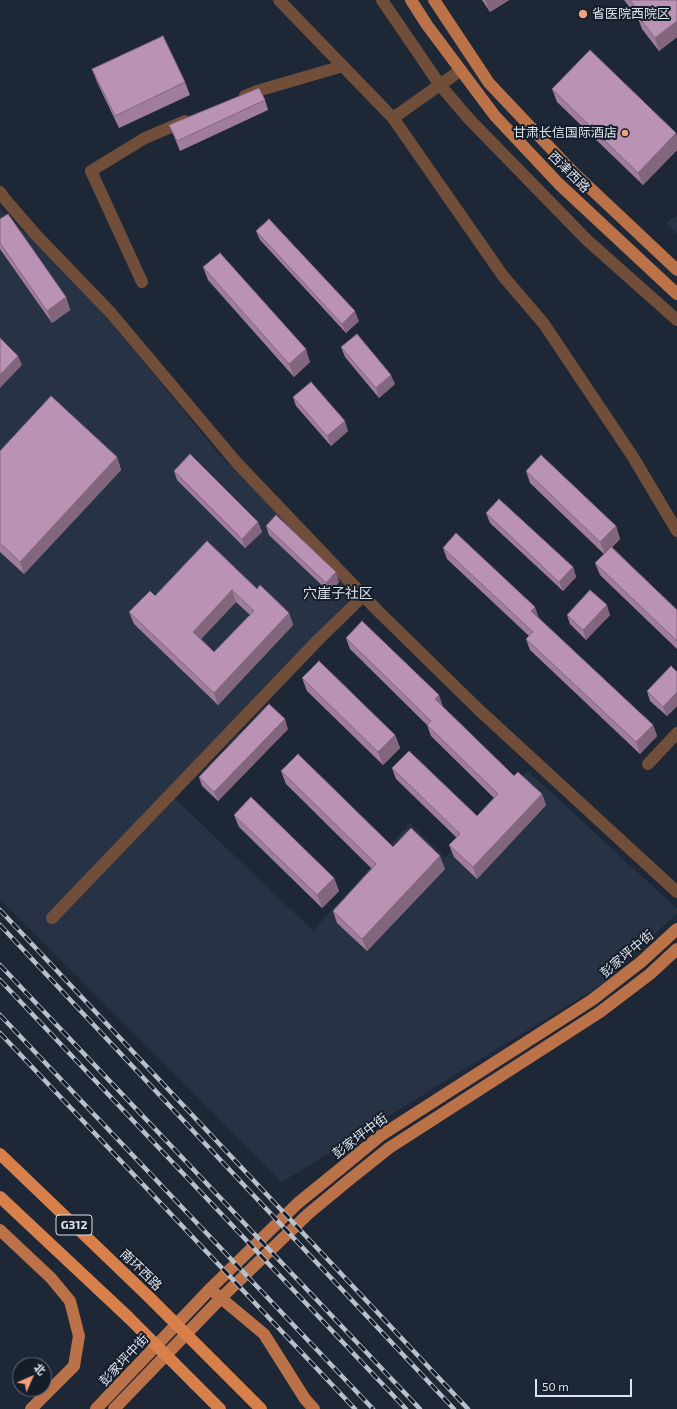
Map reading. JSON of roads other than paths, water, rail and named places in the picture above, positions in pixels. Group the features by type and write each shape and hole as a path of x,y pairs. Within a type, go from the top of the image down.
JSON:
{"highway":[{"name":"南环西路","path":"0,1154 149,1296 261,1409"},
{"name":"G312","path":"0,1197 128,1317 220,1409"}],"main road":[{"name":"西津西路","path":"410,0 495,116 559,184 677,294"},
{"name":"西津西路","path":"434,0 489,83 573,172 677,270"},
{"name":"彭家坪中街","path":"96,1409 211,1288 298,1203 380,1136 592,1000 641,962 677,929"},
{"name":"彭家坪中街","path":"114,1409 221,1298 308,1214 389,1148 600,1012 650,974 677,949"},
{"path":"0,1230 51,1278 70,1301 79,1336 74,1366 31,1409"},
{"path":"211,1288 264,1334 305,1399 314,1409"}],"street":[{"path":"279,0 393,118 504,276 544,324 633,456 677,531"},
{"path":"382,0 440,85 469,119 587,240 677,320"},
{"path":"236,100 257,91 343,66"},
{"path":"393,118 461,70"},
{"path":"142,282 91,171 145,138 194,117"},
{"path":"0,192 36,235 111,314 237,463 363,596 478,709 677,892"},
{"path":"52,918 318,640 363,596"},
{"path":"648,764 677,733"}],"railway":[{"path":"0,910 468,1409"},
{"path":"0,925 454,1409"},
{"path":"0,965 420,1409"},
{"path":"0,980 406,1409"},
{"path":"0,1015 373,1409"},
{"path":"0,1033 355,1409"}],"place":[{"name":"省医院西院区","path":"583,14"},
{"name":"甘肃长信国际酒店","path":"625,133"}],"district":[{"name":"穴崖子社区","path":"338,593"}]}
